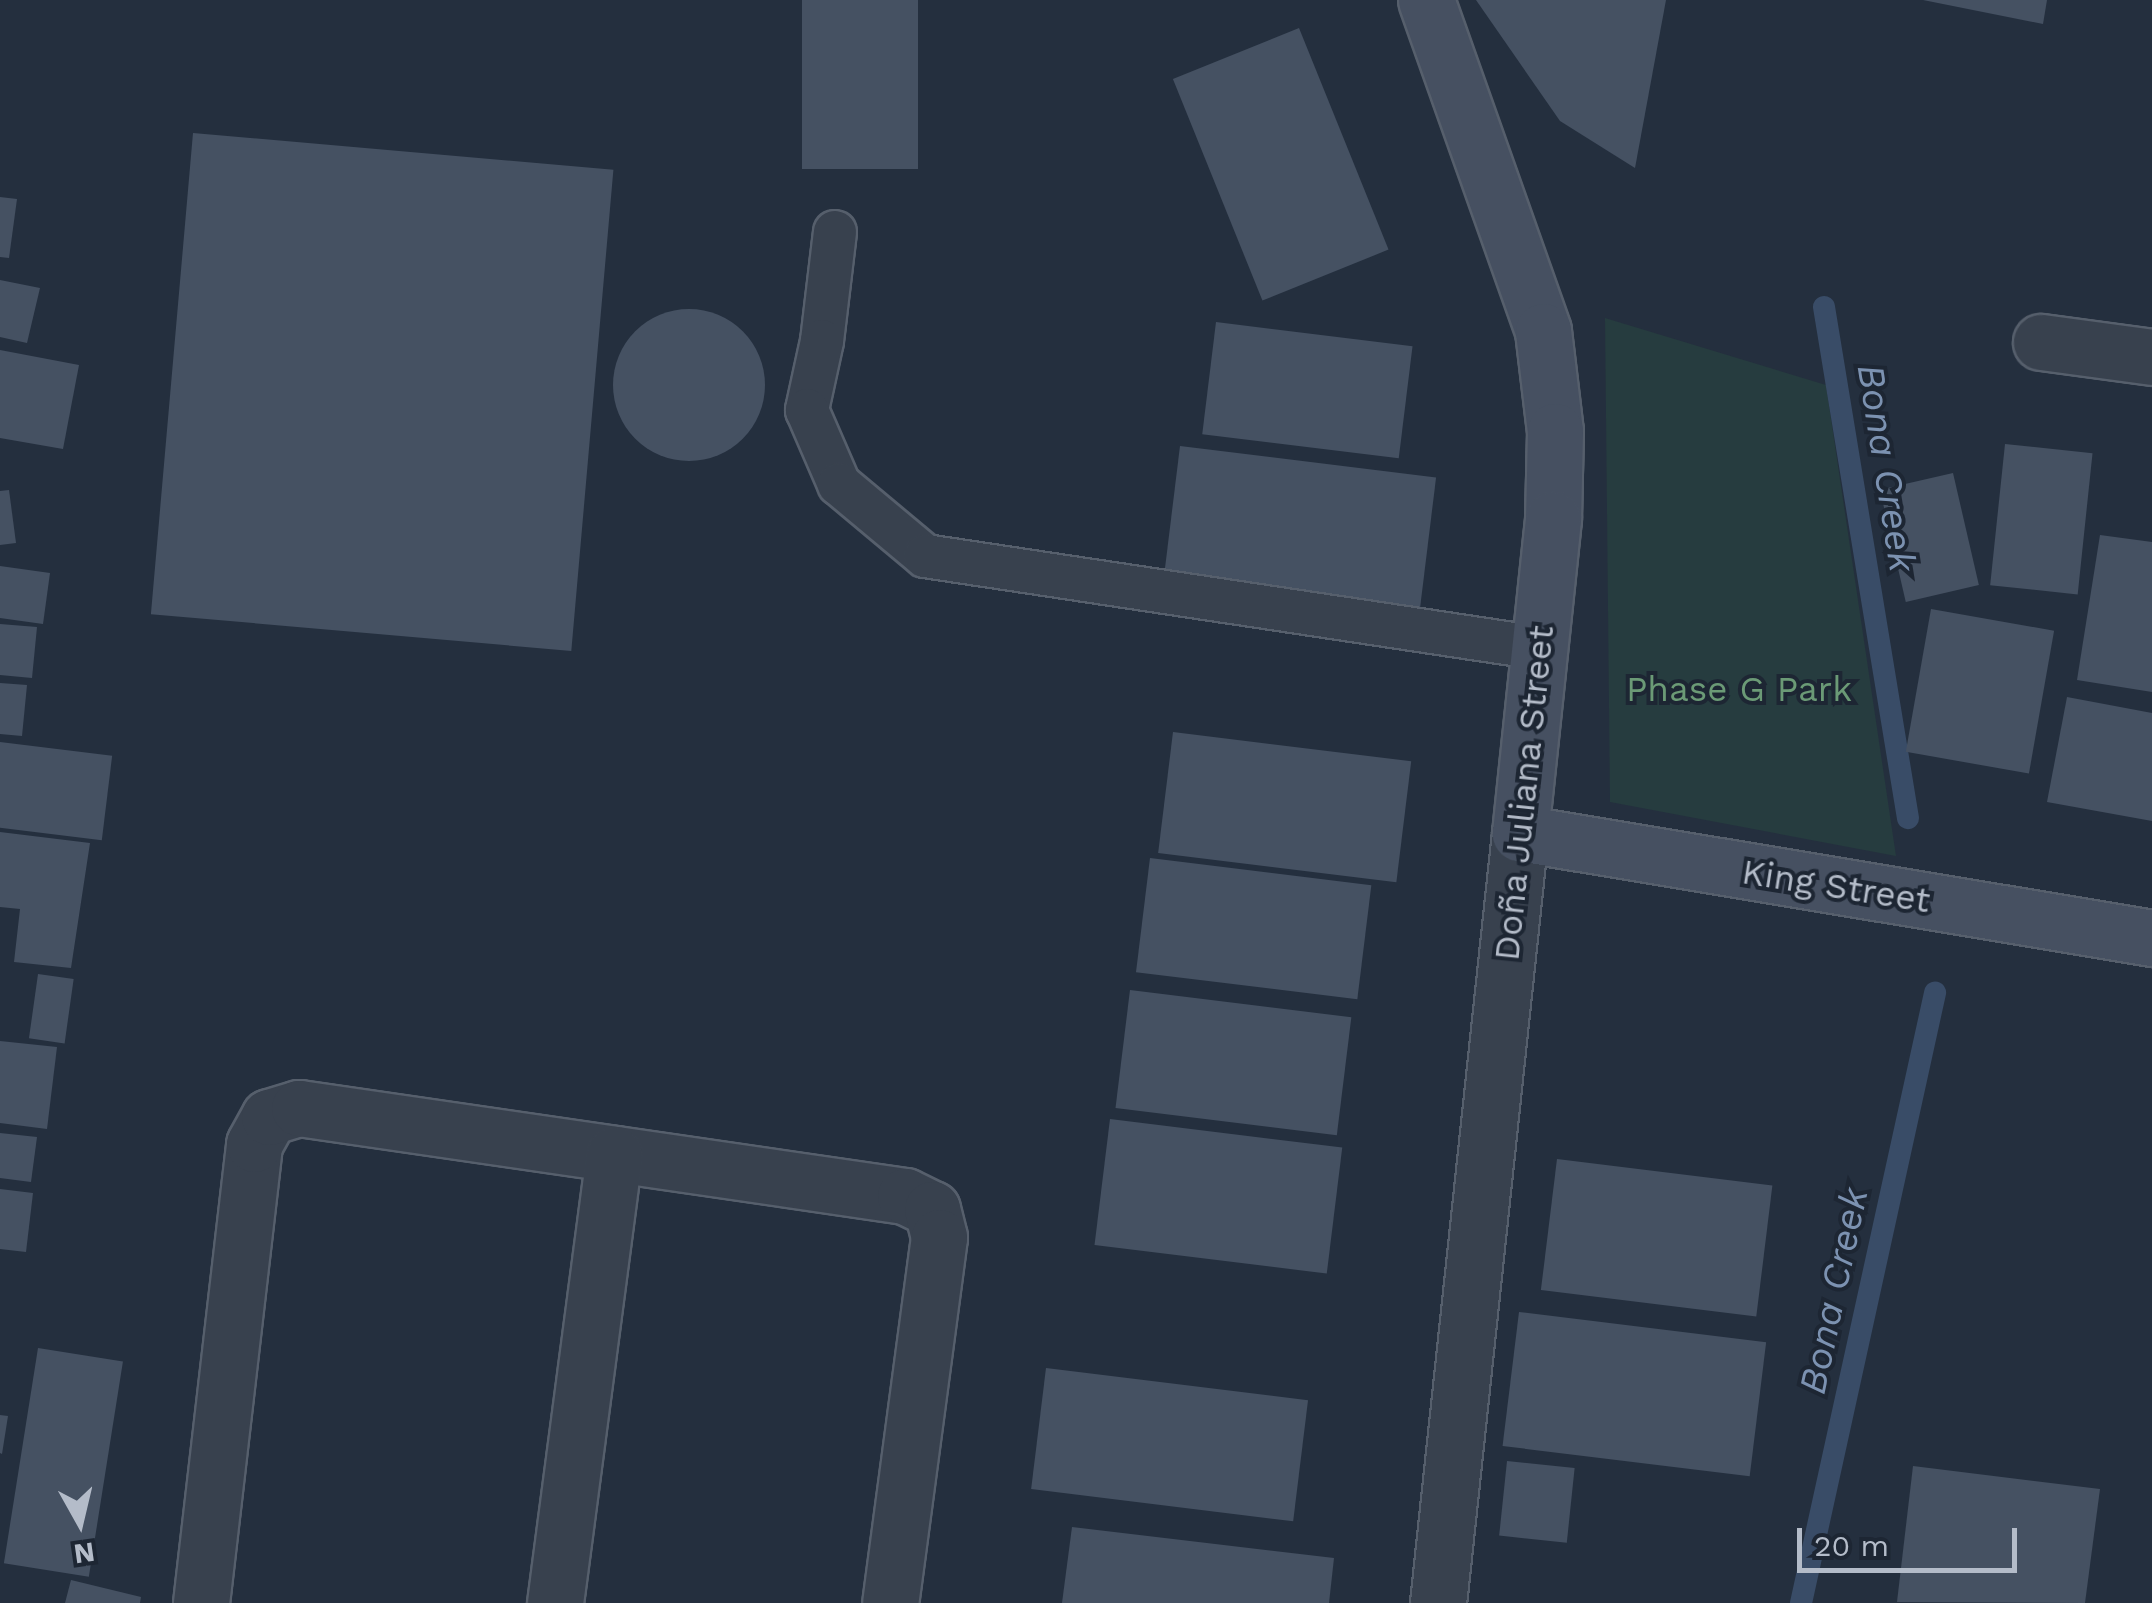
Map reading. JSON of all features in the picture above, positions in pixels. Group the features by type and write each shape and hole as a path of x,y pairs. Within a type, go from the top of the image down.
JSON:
{"street":[{"name":"Doña Juliana Street","path":"1426,0 1542,331 1555,431 1554,520 1438,1603"},
{"path":"2041,342 2152,357"},
{"name":"King Street","path":"1520,833 2152,938"},
{"path":"201,1603 254,1144 269,1117 299,1108 905,1196 932,1209 939,1237 890,1603"},
{"path":"556,1603 614,1154"}],"lane":[{"path":"835,232 822,342 808,410 839,484 925,556 1539,648"}],"green space":[{"name":"Phase G Park","path":"1605,318 1826,385 1896,856 1610,802"}],"building":[{"path":"802,0 918,0 918,169 802,169"},
{"path":"1476,0 1666,0 1635,168 1560,121"},
{"path":"1923,0 2047,0 2043,24"},
{"path":"1299,28 1389,250 1262,301 1173,79"},
{"path":"193,133 613,170 571,651 151,614"},
{"path":"0,197 17,199 9,258 0,257"},
{"path":"0,280 40,288 27,343 0,337"},
{"path":"689,309 718,314 743,331 760,356 765,385 760,414 743,439 718,456 689,461 660,456 635,439 618,414 613,385 618,356 635,331 660,314"},
{"path":"1216,322 1413,346 1399,458 1202,434"},
{"path":"0,350 79,365 63,449 0,438"},
{"path":"2005,444 2093,453 2078,594 1990,585"},
{"path":"1180,446 1436,477 1419,614 1163,583"},
{"path":"1953,473 1979,585 1906,602 1880,490"},
{"path":"9,490 16,543 0,545 0,491"},
{"path":"2100,535 2152,542 2152,692 2077,680"},
{"path":"0,566 50,573 43,624 0,618"},
{"path":"1931,609 2054,631 2029,774 1906,752"},
{"path":"0,624 37,627 32,678 0,675"},
{"path":"0,683 27,685 22,736 0,734"},
{"path":"2067,697 2152,713 2152,821 2047,802"},
{"path":"1173,732 1411,761 1396,882 1158,853"},
{"path":"0,742 112,756 102,840 0,828"},
{"path":"0,832 90,843 71,968 14,962 20,909 0,907"},
{"path":"1150,858 1371,885 1357,999 1136,972"},
{"path":"38,974 74,979 65,1043 29,1038"},
{"path":"1130,990 1351,1017 1337,1135 1115,1108"},
{"path":"0,1041 57,1047 47,1129 0,1123"},
{"path":"1110,1119 1342,1148 1327,1274 1095,1245"},
{"path":"0,1133 37,1137 31,1182 0,1178"},
{"path":"1557,1159 1772,1185 1756,1316 1541,1290"},
{"path":"0,1189 33,1193 26,1252 0,1249"},
{"path":"1519,1312 1766,1342 1750,1476 1503,1446"},
{"path":"38,1348 123,1361 89,1577 4,1563"},
{"path":"1046,1368 1308,1400 1293,1521 1031,1489"},
{"path":"0,1415 8,1416 2,1454 0,1453"},
{"path":"1507,1461 1575,1468 1567,1543 1499,1536"},
{"path":"1913,1466 2100,1489 2085,1603 1897,1602"},
{"path":"1072,1527 1334,1558 1329,1603 1062,1603"},
{"path":"71,1580 141,1597 140,1603 65,1603"}],"waterway":[{"name":"Bona Creek","path":"1824,307 1908,818"},
{"name":"Bona Creek","path":"1801,1603 1935,993"}]}
